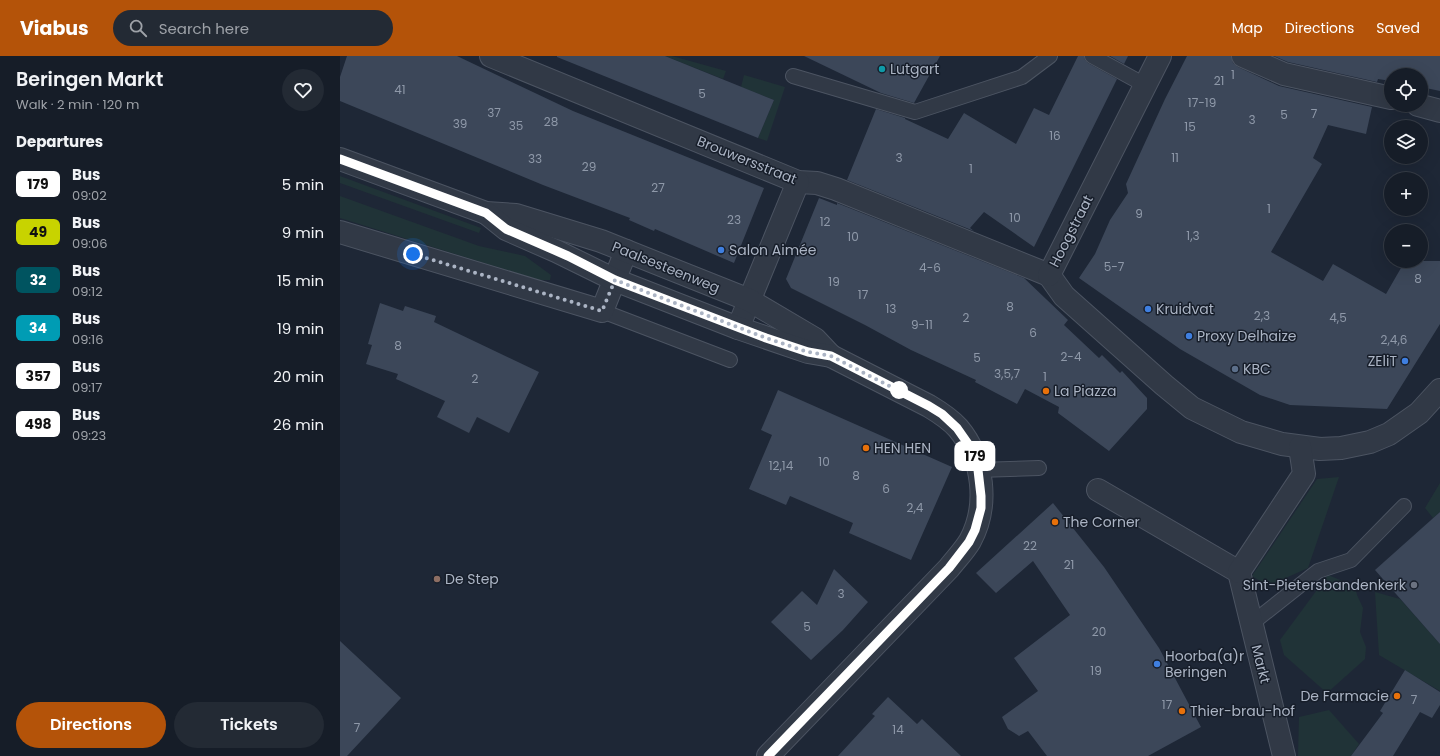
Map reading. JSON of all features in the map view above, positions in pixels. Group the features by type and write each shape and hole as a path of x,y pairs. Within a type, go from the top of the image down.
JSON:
{"street":[{"name":"Brouwersstraat","path":"490,56 798,182 817,183 836,188 1049,275"},
{"name":"Hoogstraat","path":"1160,56 1049,275 1064,296 1192,408 1241,432 1282,444 1300,447"},
{"path":"1242,56 1284,74 1384,96"},
{"path":"1428,108 1440,111"},
{"name":"Paalsesteenweg","path":"340,160 486,213 516,216 601,241 749,300 815,339 831,356"},
{"path":"738,328 798,182"},
{"name":"Paalsesteenweg","path":"486,213 506,229 570,257 615,280 738,328 808,352 831,356 929,406 942,414 965,437 975,458 981,496 981,508 975,530 969,542 949,568 768,756"},
{"path":"340,232 602,311 626,251"},
{"path":"1098,490 1239,572 1304,474 1300,447 1320,449 1334,448 1370,442 1389,434 1419,413 1440,390"},
{"name":"Markt","path":"1239,572 1284,756"}],"lane":[{"path":"792,76 915,112 1022,77 1050,56"},
{"path":"1092,56 1145,85"},
{"path":"602,311 730,360"},
{"path":"978,470 1039,468"},
{"path":"1252,624 1318,571 1351,560 1404,506"}],"green space":[{"path":"665,56 672,56 726,71 723,79"},
{"path":"744,75 785,87 767,141 758,138 774,100 741,87"},
{"path":"340,176 481,228 479,233 340,183"},
{"path":"340,196 479,246 525,256 551,275 550,280 538,280 340,218"},
{"path":"1339,477 1308,568 1268,586 1252,576 1317,479"},
{"path":"1440,483 1440,512 1433,518 1425,508"},
{"path":"1328,575 1355,586 1363,608 1360,632 1366,647 1365,659 1327,693 1284,655 1280,640"},
{"path":"1375,592 1400,599 1440,644 1440,691 1379,655"},
{"path":"1329,710 1359,744 1351,756 1298,756 1299,717"}],"building":[{"path":"347,56 457,56 573,111 764,188 734,263 655,229 654,231 629,220 630,218 543,185 340,101 340,77"},
{"path":"557,56 665,56 774,100 758,138"},
{"name":"Lutgart","path":"804,56 940,56 914,103 881,93"},
{"path":"1078,56 1084,56 1088,63 1117,79 1034,247 984,212 970,228 974,231 847,180 876,109 905,118 948,139 964,113 1016,144 1034,108 1049,115"},
{"path":"1110,56 1128,56 1124,64"},
{"path":"1187,56 1231,56 1233,63 1238,67 1279,86 1372,107 1366,134 1328,125 1313,158 1322,164 1271,252 1323,281 1333,264 1386,294 1401,268 1428,268 1428,261 1440,261 1440,324 1387,409 1290,405 1260,395 1180,349 1079,278 1095,254 1110,220 1128,193 1126,184 1165,99"},
{"path":"1274,56 1440,56 1440,91 1428,88 1428,68 1384,68 1384,80 1378,79 1377,82 1288,62"},
{"path":"819,198 837,205 837,203 1024,278 1068,320 1064,325 1099,358 1102,355 1120,373 1122,371 1147,398 1147,409 1109,451 1058,413 1059,407 1025,389 1017,404 975,382 976,380 911,350 791,288 786,279"},
{"path":"380,303 403,311 405,306 436,316 434,322 539,372 509,433 477,417 469,433 437,417 445,401 396,379 398,374 366,364 372,345 368,344"},
{"path":"778,390 952,467 911,560 849,533 853,523 790,496 786,505 749,489 772,435 761,430"},
{"path":"1053,503 1104,567 1159,648 1201,727 1148,756 1047,756 1028,731 1019,736 1008,729 1002,717 1038,691 1014,658 1070,615 1033,561 996,593 976,573"},
{"name":"Sint-Pietersbandenkerk","path":"1440,512 1440,644 1375,570"},
{"path":"834,569 868,602 843,630 811,660 771,622 802,591 817,605"},
{"path":"340,641 401,698 347,756 340,756"},
{"path":"1405,670 1440,692 1440,705 1432,718 1420,712 1393,756 1351,756 1383,713 1380,711"},
{"path":"888,697 917,724 922,719 961,756 838,756 875,716 872,714"}],"bus line":[{"name":"179","path":"340,159 486,213 506,229 568,256 615,280 766,338 808,352 831,356 929,406 951,421 965,437 975,458 981,496 981,508 978,520 969,542 949,568 768,756"}],"place":[{"name":"Lutgart","path":"882,69"},
{"name":"Salon Aimée","path":"721,250"},
{"name":"Kruidvat","path":"1148,309"},
{"name":"Proxy Delhaize","path":"1189,336"},
{"name":"ZEliT","path":"1405,361"},
{"name":"KBC","path":"1235,369"},
{"name":"La Piazza","path":"1046,391"},
{"name":"HEN HEN","path":"866,448"},
{"name":"The Corner","path":"1055,522"},
{"name":"De Step","path":"437,579"},
{"name":"Sint-Pietersbandenkerk","path":"1414,585"},
{"name":"Hoorba(a)r Beringen","path":"1157,664"},
{"name":"De Farmacie","path":"1397,696"},
{"name":"Thier-brau-hof","path":"1182,711"}],"route":[{"path":"413,254 602,311 615,280 766,338 808,352 831,356 901,392 899,390"}]}
